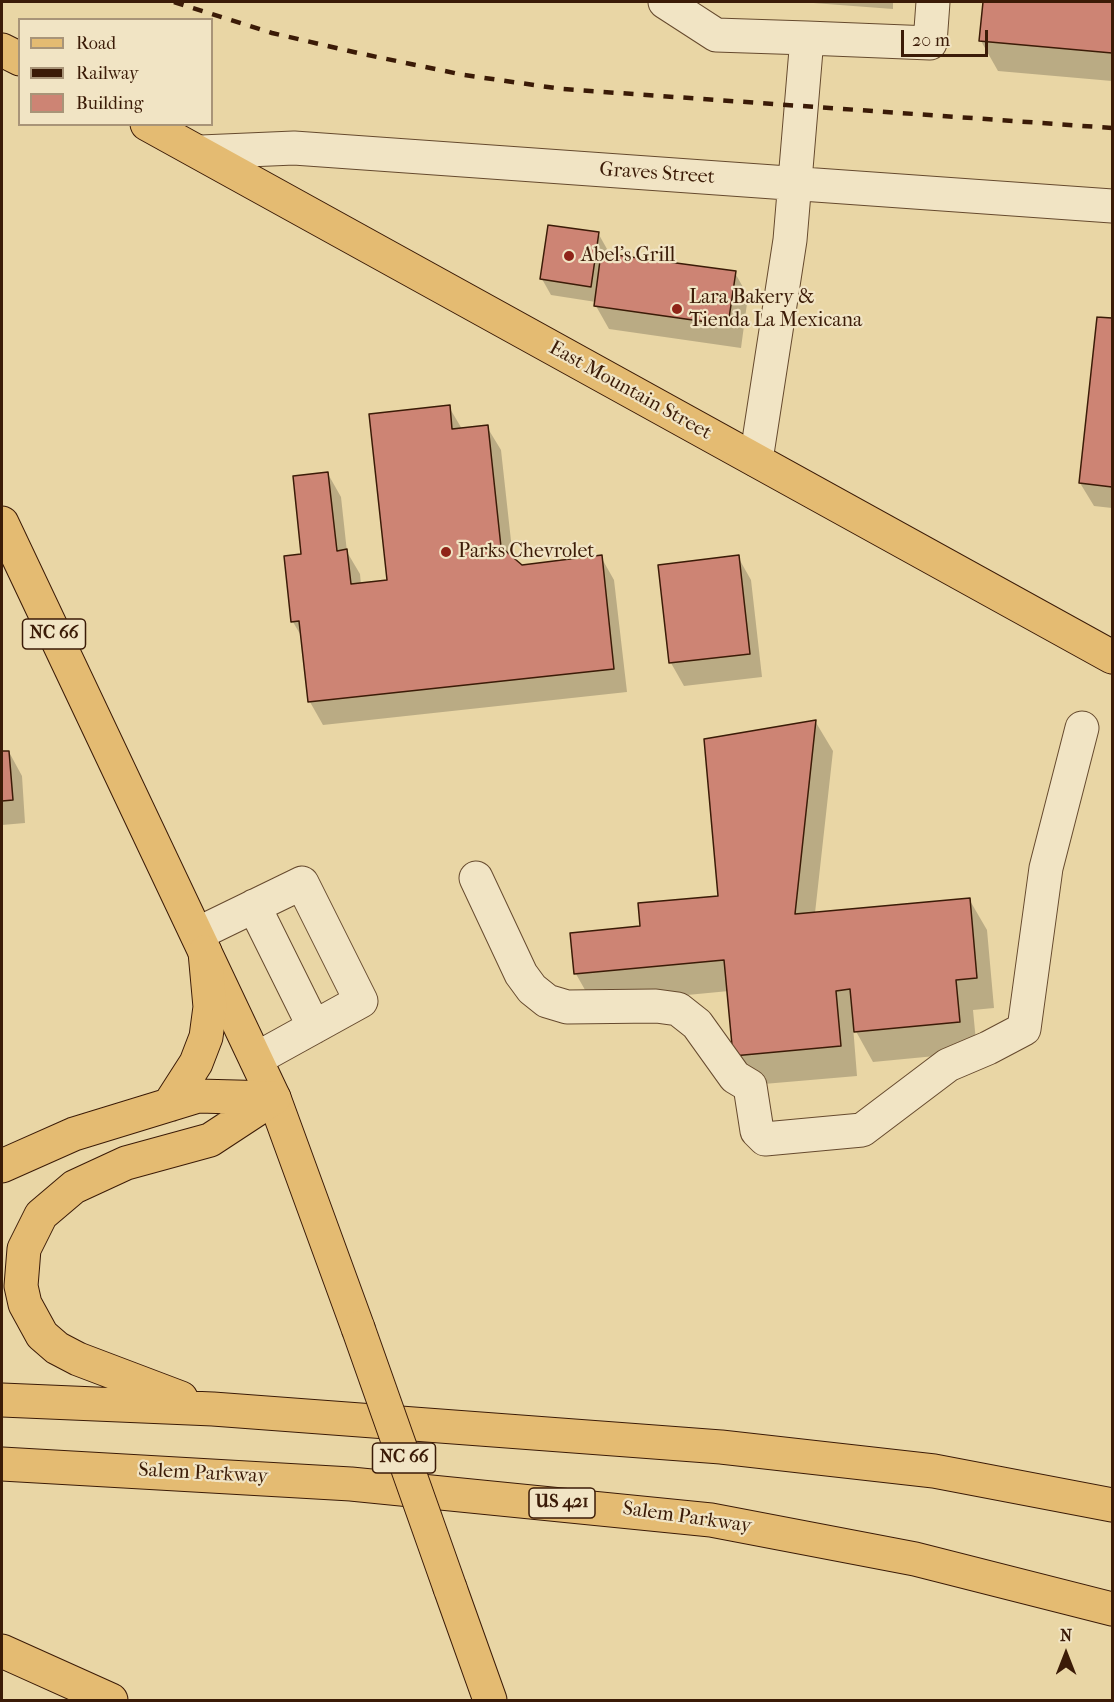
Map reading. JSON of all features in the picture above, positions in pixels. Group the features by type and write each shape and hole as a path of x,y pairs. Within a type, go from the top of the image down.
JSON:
{"main road":[{"name":"East Mountain Street","path":"151,126 1112,657"},
{"name":"NC 66","path":"2,523 274,1098 490,1701"},
{"path":"169,1105 196,1063 206,1037 210,1007 201,943"},
{"path":"2,1166 74,1134 198,1096 274,1098"},
{"path":"213,1409 103,1371 57,1348 42,1335 25,1304 21,1287 24,1249 41,1215 74,1187 126,1163 210,1140 274,1098"},
{"path":"2,1401 213,1409 828,1457 934,1471 1113,1505"},
{"name":"Salem Parkway","path":"2,1464 351,1484 711,1520 915,1559 1113,1609"},
{"path":"2,1651 111,1701"}],"street":[{"path":"660,2 716,35 930,43 933,2"},
{"path":"756,460 790,240 807,38"},
{"name":"Graves Street","path":"201,152 294,148 1113,206"},
{"path":"476,879 521,974 532,989 547,1001 567,1007 656,1006 678,1009 697,1024 735,1077 750,1086 757,1131 765,1139 862,1130 948,1065 1024,1029 1046,868 1082,728"},
{"path":"201,943 254,906 302,883 361,1001 256,1059"},
{"path":"254,906 314,1027"}],"building":[{"path":"983,2 1112,2 1112,53 979,41"},
{"name":"Abel's Grill","path":"548,225 599,232 591,287 540,279"},
{"path":"601,253 736,271 728,325 594,306"},
{"path":"1097,317 1112,318 1112,487 1079,483"},
{"name":"Parks Chevrolet","path":"450,405 452,429 488,425 501,547 522,565 602,555 614,669 308,702 299,621 291,622 284,556 301,554 293,476 328,472 337,551 347,549 351,584 387,580 369,414"},
{"path":"739,555 750,654 669,663 658,565"},
{"path":"816,720 795,914 970,898 977,978 956,980 960,1022 854,1032 850,989 836,991 841,1046 733,1056 724,960 574,974 570,933 640,926 638,903 718,896 704,739"},
{"path":"2,751 9,751 13,800 2,801"}],"railway":[{"path":"174,2 272,33 358,53 464,75 562,89 1112,128"}],"place":[{"name":"Abel's Grill","path":"569,256"},
{"name":"Lara Bakery & Tienda La Mexicana","path":"677,309"},
{"name":"Parks Chevrolet","path":"446,552"}]}
